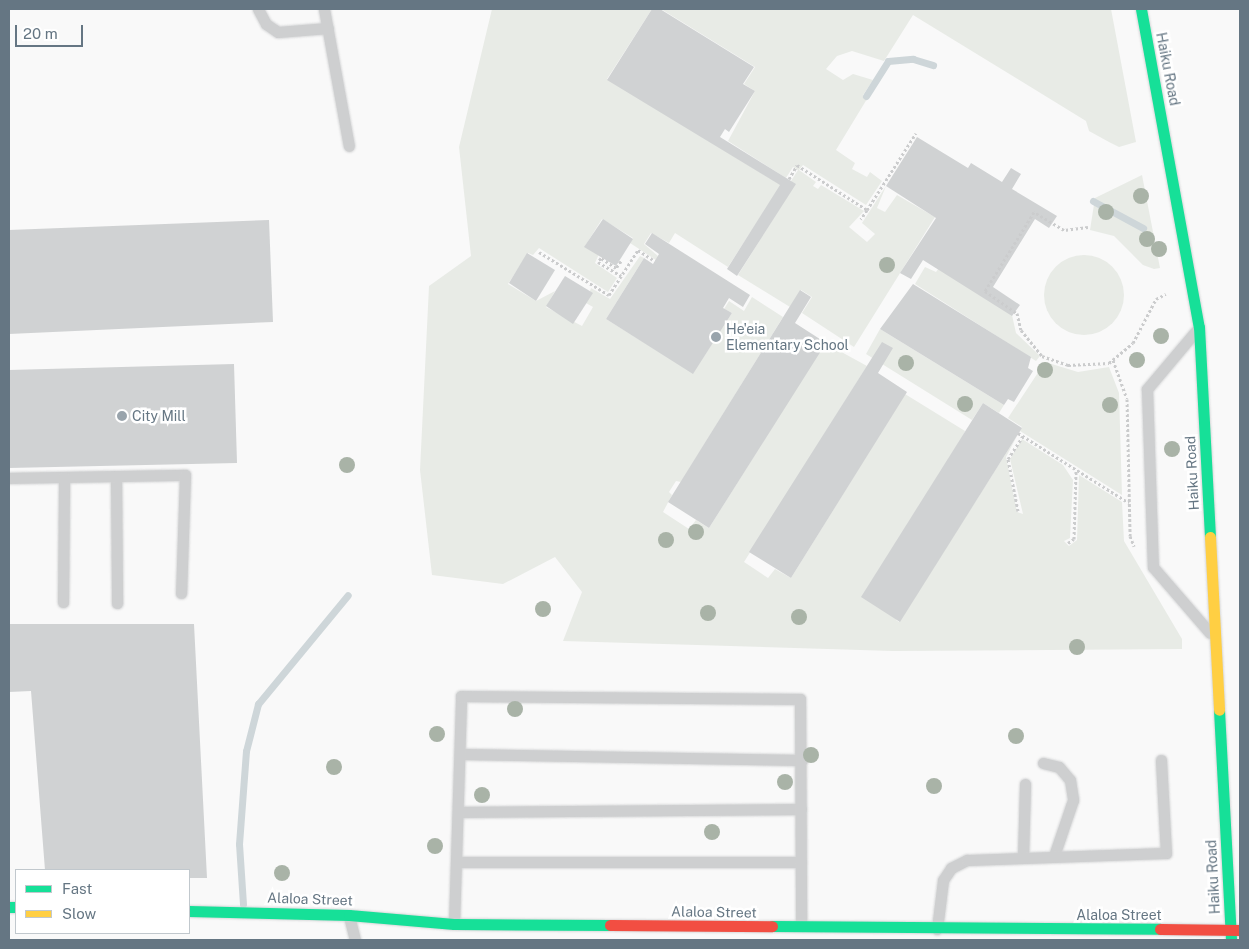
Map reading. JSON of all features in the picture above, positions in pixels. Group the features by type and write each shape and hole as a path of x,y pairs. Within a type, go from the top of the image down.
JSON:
{"street":[{"name":"Haiku Road","path":"1141,9 1199,327 1234,934"},
{"name":"Alaloa Street","path":"190,911 349,915 454,924 801,928 937,934 1234,934"}],"lane":[{"path":"258,9 266,24 278,32 328,28"},
{"path":"324,9 348,146"},
{"path":"1199,327 1147,390 1153,567 1216,640"},
{"path":"9,478 185,474 181,593"},
{"path":"116,476 117,604"},
{"path":"63,602 64,477"},
{"path":"454,924 461,754 461,696 800,699 802,760 801,928"},
{"path":"461,754 802,760"},
{"path":"937,934 943,880 951,868 967,860 1055,853 1166,853 1161,760"},
{"path":"1043,763 1058,767 1070,780 1073,800 1055,853"},
{"path":"1023,857 1025,784"},
{"path":"458,812 802,809"},
{"path":"456,862 801,862"},
{"path":"349,915 355,940"},
{"path":"582,940 584,925"}],"path":[{"path":"861,219 916,133"},
{"path":"789,179 798,165 867,210"},
{"path":"1088,227 1064,230 1034,212 985,292 1017,313 1021,330 1042,356 1068,365 1109,363 1132,343 1156,299 1166,294"},
{"path":"539,252 609,295 638,250 655,262"},
{"path":"621,261 616,268 601,258 598,262 621,276"},
{"path":"1018,433 1129,503"},
{"path":"1018,511 1008,459 1023,436"},
{"path":"1068,543 1074,539 1076,469"}],"shaded area":[{"path":"492,9 652,9 607,79 781,185 728,267 675,233 669,243 651,233 644,244 658,256 656,260 630,243 633,238 602,219 585,246 599,254 595,263 617,278 608,292 539,248 533,255 528,253 508,284 536,301 555,291 546,307 582,326 593,307 586,303 591,288 610,299 640,256 644,258 606,319 693,373 732,313 724,309 729,301 744,311 752,297 783,317 681,482 676,481 669,492 672,495 663,512 689,529 696,520 709,528 825,343 867,366 744,562 768,578 775,569 791,578 905,394 965,431 896,620 899,622 1017,436 1006,457 1017,512 1023,514 1010,459 1022,439 1063,465 1073,480 1070,538 1064,541 1069,546 1077,540 1079,475 1122,502 1124,541 1182,639 1182,649 893,651 563,641 582,592 555,557 503,584 432,575 420,470 429,286 471,256 459,147"},
{"path":"661,9 1111,9 1136,142 1119,147 1089,131 1086,121 913,15 884,61 852,51 837,56 826,69 843,80 853,74 873,80 863,95 867,99 836,150 855,163 852,169 867,177 870,172 882,181 866,205 803,165 799,170 816,182 813,186 818,189 821,185 864,211 849,227 867,242 875,234 862,223 886,186 877,208 885,212 897,195 935,217 854,347 802,313 812,297 801,290 790,307 738,275 795,184 791,181 798,170 793,167 786,178 728,141 755,91 744,84 755,67"},
{"path":"1142,175 1160,268 1154,269 1143,265 1114,236 1090,230 1095,198"},
{"path":"1076,255 1092,255 1113,266 1124,287 1124,303 1113,324 1092,335 1076,335 1062,329 1050,317 1044,303 1044,287 1050,273 1062,261"},
{"path":"925,267 936,272 939,268 1012,315 1016,333 1040,356 1036,361 915,284"},
{"path":"880,329 1004,405 999,413 983,403 972,420 866,354"},
{"path":"1045,362 1078,372 1109,367 1119,393 1122,495 1020,431 1022,427 1008,418"}],"building":[{"path":"652,9 660,9 754,67 743,84 755,91 729,132 725,129 720,137 796,184 737,276 727,269 780,185 607,80"},
{"path":"917,137 968,168 971,163 1002,182 1011,168 1021,174 1012,189 1057,216 1049,228 1035,219 993,287 1020,305 1012,316 923,260 911,279 900,273 936,218 886,186"},
{"path":"603,219 633,239 616,266 584,247"},
{"path":"269,220 273,322 9,334 9,230"},
{"path":"652,233 750,295 743,307 729,298 723,308 732,313 693,374 606,319 644,258 653,264 659,254 645,244"},
{"path":"527,253 555,270 536,301 509,283"},
{"path":"565,276 593,293 573,324 546,306"},
{"path":"913,284 1031,357 1028,368 1033,371 1014,402 1008,399 1004,405 880,329"},
{"path":"800,290 811,297 795,323 826,343 709,528 668,502"},
{"path":"882,342 893,348 878,373 907,392 791,578 749,552"},
{"name":"City Mill","path":"234,364 237,463 9,468 9,370"},
{"path":"983,403 1022,428 900,622 861,597"},
{"path":"9,624 194,624 207,878 190,878 190,869 45,869 31,691 9,692"}],"waterway":[{"path":"866,96 888,61 913,59 933,65"},
{"path":"1093,201 1143,228"},
{"path":"243,904 239,844 246,751 258,704 348,595"}],"traffic: fast":[{"path":"1141,9 1199,327 1210,537"},
{"path":"1219,710 1231,940"},
{"path":"9,907 15,907"},
{"path":"190,911 349,915 454,924 610,925"},
{"path":"772,926 1160,929"}],"traffic: slow":[{"path":"1210,537 1219,710"}],"traffic: jam":[{"path":"610,925 772,926"},
{"path":"1160,929 1240,930"}],"place":[{"name":"He'eia Elementary School","path":"716,337"},
{"name":"City Mill","path":"122,416"}]}
